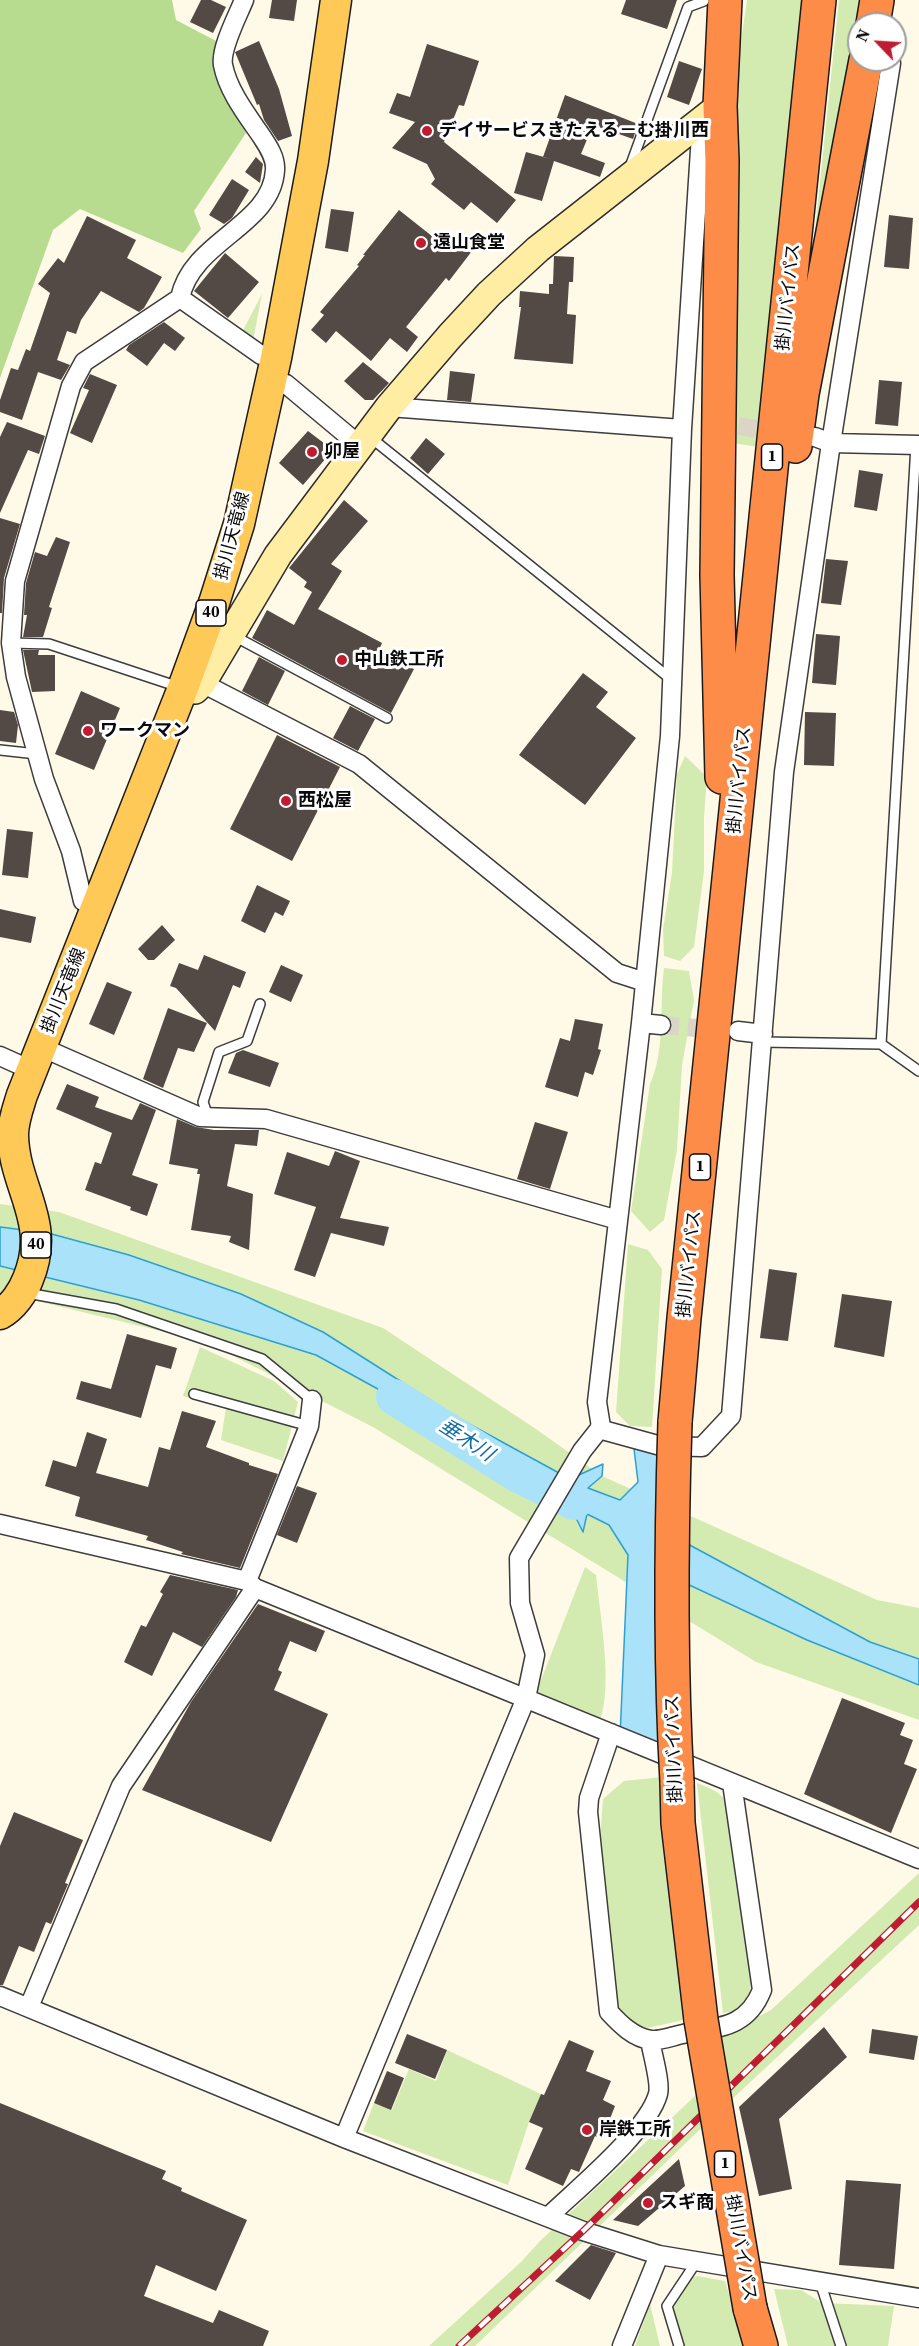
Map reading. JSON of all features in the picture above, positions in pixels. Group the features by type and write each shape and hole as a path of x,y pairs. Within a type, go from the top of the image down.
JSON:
{"highway":[{"path":"726,913 717,575 722,161 711,112 723,50 737,0"},
{"name":"掛川バイパス","path":"761,2346 750,2308 701,2020 678,1823 673,1717 671,1530 675,1422 684,1318 819,0"},
{"path":"714,1 723,50"},
{"path":"726,913 754,795 777,566 802,394 864,72"}],"main road":[{"name":"掛川天竜線","path":"0,1314 23,1290 36,1260 36,1223 17,1161 13,1135 16,1114 36,1058 98,905 192,686 214,603 239,524 274,370 313,161 336,0"}],"street":[{"path":"98,905 83,901 71,851 44,779 16,677 11,643 15,581 71,386 84,362 180,297 189,271 205,253 241,227 268,194 276,168 270,151 236,97 222,63 229,34 244,0"},
{"path":"599,1429 661,1446 702,1448 731,1416 784,772 823,440 889,72"},
{"path":"645,982 617,972 359,764 192,686 232,635 278,555 389,407 489,294 538,249 711,112"},
{"path":"344,2138 526,1698 535,1655 520,1603 519,1558 582,1451 602,1427 597,1402 641,1023 669,736 682,424 711,112"},
{"path":"180,297 261,355 286,384 364,440"},
{"path":"389,407 682,424 704,421"},
{"path":"823,440 917,445"},
{"path":"641,1023 661,1024"},
{"path":"738,1031 763,1038"},
{"path":"0,1056 36,1058 200,1117 266,1119 618,1220"},
{"path":"29,2007 121,1786 251,1585 309,1426 312,1400"},
{"path":"0,1524 251,1585 919,1859"},
{"path":"611,1733 589,1798 588,1812 609,2012 623,2027 650,2040 729,2025 747,2015 756,2005 762,1990 732,1783"},
{"path":"0,1996 344,2138 582,2231 659,2254 919,2298"},
{"path":"548,2217 628,2141 650,2111 658,2093 650,2040"},
{"path":"622,2346 659,2254"}],"lane":[{"path":"626,178 688,7 714,1"},
{"path":"364,440 672,680"},
{"path":"881,1044 917,445"},
{"path":"232,635 387,718"},
{"path":"11,643 49,644 192,686"},
{"path":"0,750 37,754"},
{"path":"208,1117 203,1102 219,1052 247,1041 260,1004"},
{"path":"763,1038 881,1044 919,1071"},
{"path":"23,1290 116,1309 262,1359 312,1400"},
{"path":"195,1394 309,1426"},
{"path":"679,2346 667,2306 698,2261"},
{"path":"820,2282 841,2346"}],"green space":[{"path":"0,0 172,0 176,20 220,43 212,56 246,133 194,211 201,229 183,253 80,209 53,230 0,378"},
{"path":"747,0 807,0 766,448 732,443 730,116"},
{"path":"839,0 863,0 861,12 847,12 847,72 856,72 805,325"},
{"path":"262,294 253,341 241,334"},
{"path":"685,756 707,777 704,871 694,947 680,961 664,956 663,929 672,873 677,774"},
{"path":"664,968 689,971 694,1000 682,1065 677,1150 664,1220 650,1232 631,1211 650,1084 660,1042"},
{"path":"0,1204 59,1212 383,1328 536,1429 602,1476 877,1600 919,1608 919,1720 756,1662 373,1427 206,1342 0,1292"},
{"path":"628,1244 648,1250 662,1269 652,1427 630,1426 616,1412"},
{"path":"200,1347 274,1381 298,1402 283,1461 221,1440 226,1408 183,1396"},
{"path":"585,1567 596,1575 606,1669 604,1705 600,1721 536,1693"},
{"path":"662,1777 688,2019 643,2029 618,2011 600,1841 603,1799 624,1781"},
{"path":"697,1783 723,1797 732,1815 751,1982 749,1995 744,2004 736,2010 723,2013"},
{"path":"919,1873 919,1925 716,2114 475,2346 429,2346 711,2081 719,2037 771,2010"},
{"path":"447,2050 541,2094 508,2185 363,2131 374,2103 392,2110 409,2069 436,2081"},
{"path":"697,2276 725,2281 746,2346 679,2346 667,2306 681,2281"},
{"path":"774,2289 801,2290 822,2303 894,2306 888,2346 788,2346"},
{"path":"650,2304 660,2346 635,2346"}],"water":[{"path":"0,1227 48,1233 129,1255 241,1294 323,1332 460,1419 570,1479 603,1464 602,1476 588,1488 620,1500 638,1482 634,1449 661,1446 658,1528 870,1642 919,1659 919,1685 807,1640 655,1569 663,1754 620,1737 628,1555 609,1525 587,1514 583,1532 569,1504 436,1421 316,1355 139,1300 0,1266"}],"building":[{"path":"201,0 211,0 226,7 213,33 190,22"},
{"path":"272,0 297,0 294,21 269,18"},
{"path":"626,0 677,0 667,29 621,14"},
{"path":"259,41 279,89 292,136 278,141 264,120 235,52"},
{"path":"427,44 479,61 464,106 459,105 444,142 516,200 497,223 471,202 464,210 431,184 435,179 427,164 392,148 415,122 389,113 397,93 410,97"},
{"path":"679,61 702,69 689,105 667,97"},
{"path":"565,95 638,124 633,139 593,125 581,154 605,163 600,177 554,161 542,201 514,193 526,152 543,157"},
{"path":"256,157 263,164 260,183 245,172"},
{"path":"232,179 249,190 232,218 224,224 209,215"},
{"path":"331,209 354,212 348,252 325,248"},
{"path":"399,210 447,248 455,238 472,251 449,281 446,278 406,327 418,337 407,352 390,338 371,361 336,331 326,343 311,330 324,315 320,312 359,266 357,265 365,255 363,255"},
{"path":"889,215 913,218 909,269 884,267"},
{"path":"87,216 136,240 127,258 162,277 144,308 139,312 101,291 81,320 76,334 67,331 57,360 70,365 61,380 38,372 22,420 0,412 0,400 11,368 18,370 26,349 30,351 50,293 38,284 58,258 64,263"},
{"path":"225,253 259,282 228,318 194,291"},
{"path":"554,256 574,257 573,282 569,282 567,314 576,315 573,364 514,359 521,307 519,307 520,291 549,294 549,284 553,284"},
{"path":"164,322 185,338 175,351 164,343 147,366 126,350 129,345"},
{"path":"363,362 389,383 373,400 365,400 344,381"},
{"path":"450,371 475,374 471,402 447,400"},
{"path":"90,374 117,385 92,443 70,433 89,390 83,388"},
{"path":"879,380 902,382 898,426 875,424"},
{"path":"7,422 45,436 39,454 28,450 0,513 0,437"},
{"path":"308,431 333,450 303,485 279,463"},
{"path":"426,438 445,454 428,474 410,458"},
{"path":"859,470 883,474 877,511 854,507"},
{"name":"中山鉄工所","path":"344,500 368,521 331,564 342,571 318,609 382,643 379,650 414,669 391,713 252,638 267,610 294,625 312,592 304,587 307,582 289,568"},
{"path":"0,518 20,524 4,578 2,613 0,613"},
{"path":"56,537 70,542 49,607 52,608 43,637 23,637 27,615 24,615 26,583 35,552 47,556"},
{"path":"826,559 848,561 841,605 821,603"},
{"path":"816,634 840,636 836,685 812,683"},
{"path":"23,650 39,650 38,655 55,655 55,691 32,692"},
{"path":"259,657 285,671 268,705 242,691"},
{"path":"583,673 608,692 596,707 636,738 585,805 519,755"},
{"path":"81,691 120,708 94,770 55,754"},
{"path":"350,706 375,719 358,751 333,738"},
{"path":"0,710 14,712 18,725 16,743 0,741"},
{"path":"805,712 836,713 834,766 804,765"},
{"path":"277,735 340,767 292,861 230,829"},
{"path":"7,829 33,832 28,878 2,875"},
{"path":"257,885 290,901 283,916 275,912 265,933 241,921"},
{"path":"0,909 36,917 31,943 0,937"},
{"path":"162,925 175,940 154,960 148,960 138,949"},
{"path":"204,955 246,972 240,988 233,985 215,1031 176,988 170,986 179,963 198,970"},
{"path":"281,965 303,975 291,1002 269,992"},
{"path":"107,982 132,992 114,1035 89,1024"},
{"path":"168,1008 207,1023 194,1052 178,1048 163,1088 143,1079"},
{"path":"575,1019 603,1024 598,1049 601,1050 593,1075 585,1072 578,1097 545,1087 560,1038 570,1041"},
{"path":"243,1050 279,1063 270,1087 228,1073 236,1053"},
{"path":"67,1084 99,1097 95,1107 132,1120 140,1103 156,1110 132,1175 158,1184 147,1216 130,1210 131,1207 85,1190 95,1162 101,1164 112,1133 56,1109"},
{"path":"177,1119 196,1127 214,1130 259,1130 257,1146 235,1144 227,1186 253,1194 249,1250 229,1242 231,1236 191,1230 200,1174 197,1174 198,1169 169,1164"},
{"path":"535,1122 568,1132 550,1189 517,1179"},
{"path":"335,1151 360,1161 340,1218 389,1227 384,1246 331,1233 315,1277 294,1270 316,1207 274,1194 287,1152 329,1166"},
{"path":"769,1269 797,1273 788,1341 760,1338"},
{"path":"842,1294 892,1301 884,1357 834,1347"},
{"path":"127,1334 177,1348 171,1369 156,1365 141,1418 76,1399 81,1381 111,1389"},
{"path":"182,1411 216,1421 206,1447 278,1474 240,1568 181,1554 183,1552 146,1540 148,1536 75,1516 80,1497 45,1486 53,1460 76,1467 87,1432 107,1439 96,1473 148,1487 159,1447 170,1450"},
{"path":"297,1486 317,1493 297,1543 277,1535"},
{"path":"170,1575 238,1590 236,1597 202,1647 173,1632 152,1676 124,1662 141,1625 146,1627 163,1594 160,1592"},
{"path":"258,1604 325,1631 316,1652 290,1641 278,1670 282,1672 274,1690 328,1714 271,1842 142,1790 191,1702"},
{"path":"842,1698 905,1723 900,1735 913,1740 904,1764 917,1769 891,1833 804,1794"},
{"path":"14,1812 83,1840 51,1924 46,1922 34,1952 19,1946 3,1985 0,1985 0,1846"},
{"path":"824,2027 847,2057 779,2119 792,2189 759,2196 739,2107"},
{"path":"872,2029 918,2036 914,2060 869,2053"},
{"path":"407,2034 447,2050 435,2079 395,2063"},
{"path":"569,2040 594,2051 586,2071 611,2081 603,2100 615,2106 602,2139 595,2136 579,2172 571,2169 563,2186 525,2169 543,2128 529,2122"},
{"path":"387,2071 404,2078 391,2110 374,2103"},
{"path":"0,2103 166,2171 162,2179 182,2188 181,2191 247,2220 216,2291 156,2265 144,2296 213,2323 219,2310 269,2331 263,2346 0,2346"},
{"name":"スギ商","path":"679,2159 685,2186 638,2226 613,2220"},
{"path":"846,2180 901,2184 894,2269 839,2265"},
{"path":"591,2245 616,2253 590,2300 555,2281"}],"waterway":[{"name":"垂木川","path":"394,1397 517,1474 574,1502"}],"tunnel":[{"path":"712,422 783,433"},
{"path":"661,1025 722,1030"}],"railway":[{"path":"459,2346 583,2231 919,1902"}],"place":[{"name":"デイサービスきたえる－む掛川西","path":"427,131"},
{"name":"遠山食堂","path":"421,243"},
{"name":"卯屋","path":"312,452"},
{"name":"中山鉄工所","path":"342,660"},
{"name":"ワークマン","path":"88,731"},
{"name":"西松屋","path":"286,801"},
{"name":"岸鉄工所","path":"587,2130"},
{"name":"スギ商","path":"648,2203"}]}
